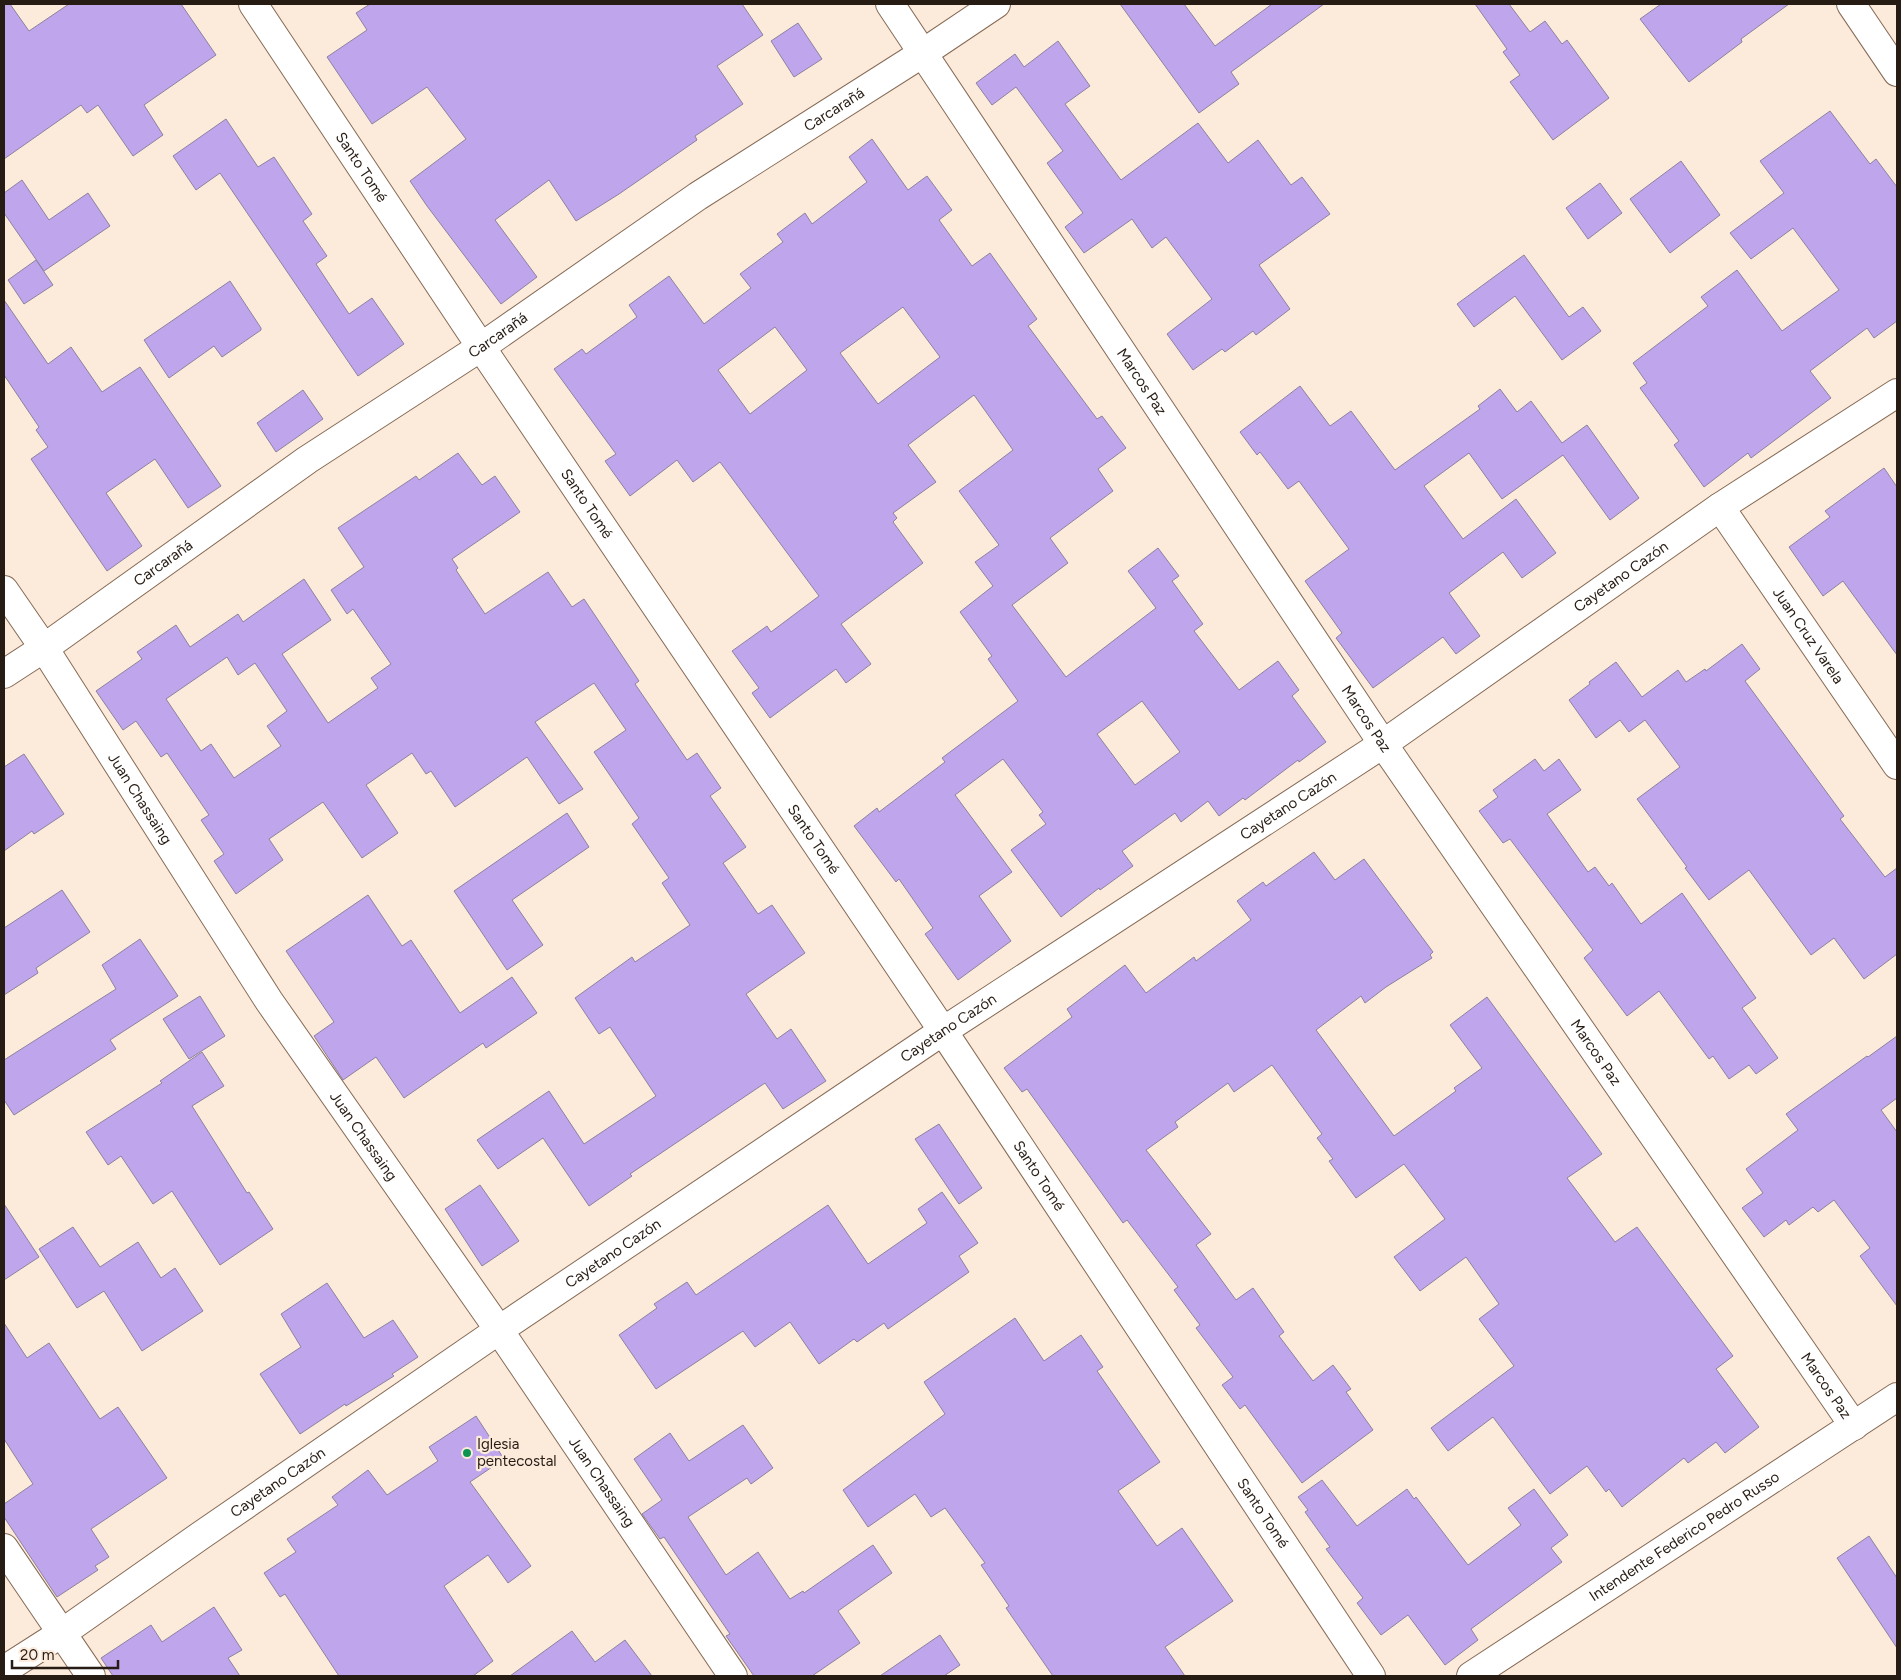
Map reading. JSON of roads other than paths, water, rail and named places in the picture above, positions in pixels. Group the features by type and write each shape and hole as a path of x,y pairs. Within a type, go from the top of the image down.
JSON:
{"street":[{"name":"Santo Tomé","path":"253,4 481,347 943,1031 1371,1676"},
{"name":"Marcos Paz","path":"890,4 1383,744 1854,1426"},
{"name":"Carcarañá","path":"4,674 44,648 307,460 481,347 698,196 923,53 996,4"},
{"path":"1852,4 1897,72"},
{"name":"Cayetano Cazón","path":"4,1670 62,1633 499,1330 943,1031 1383,744 1720,507 1897,393"},
{"name":"Juan Cruz Varela","path":"1720,507 1897,765"},
{"name":"Juan Chassaing","path":"4,590 44,648 269,1001 499,1330 734,1676"},
{"name":"Intendente Federico Pedro Russo","path":"1472,1676 1897,1397"},
{"path":"4,1548 91,1676"}],"place":[{"name":"Iglesia pentecostal","path":"467,1453"}]}
